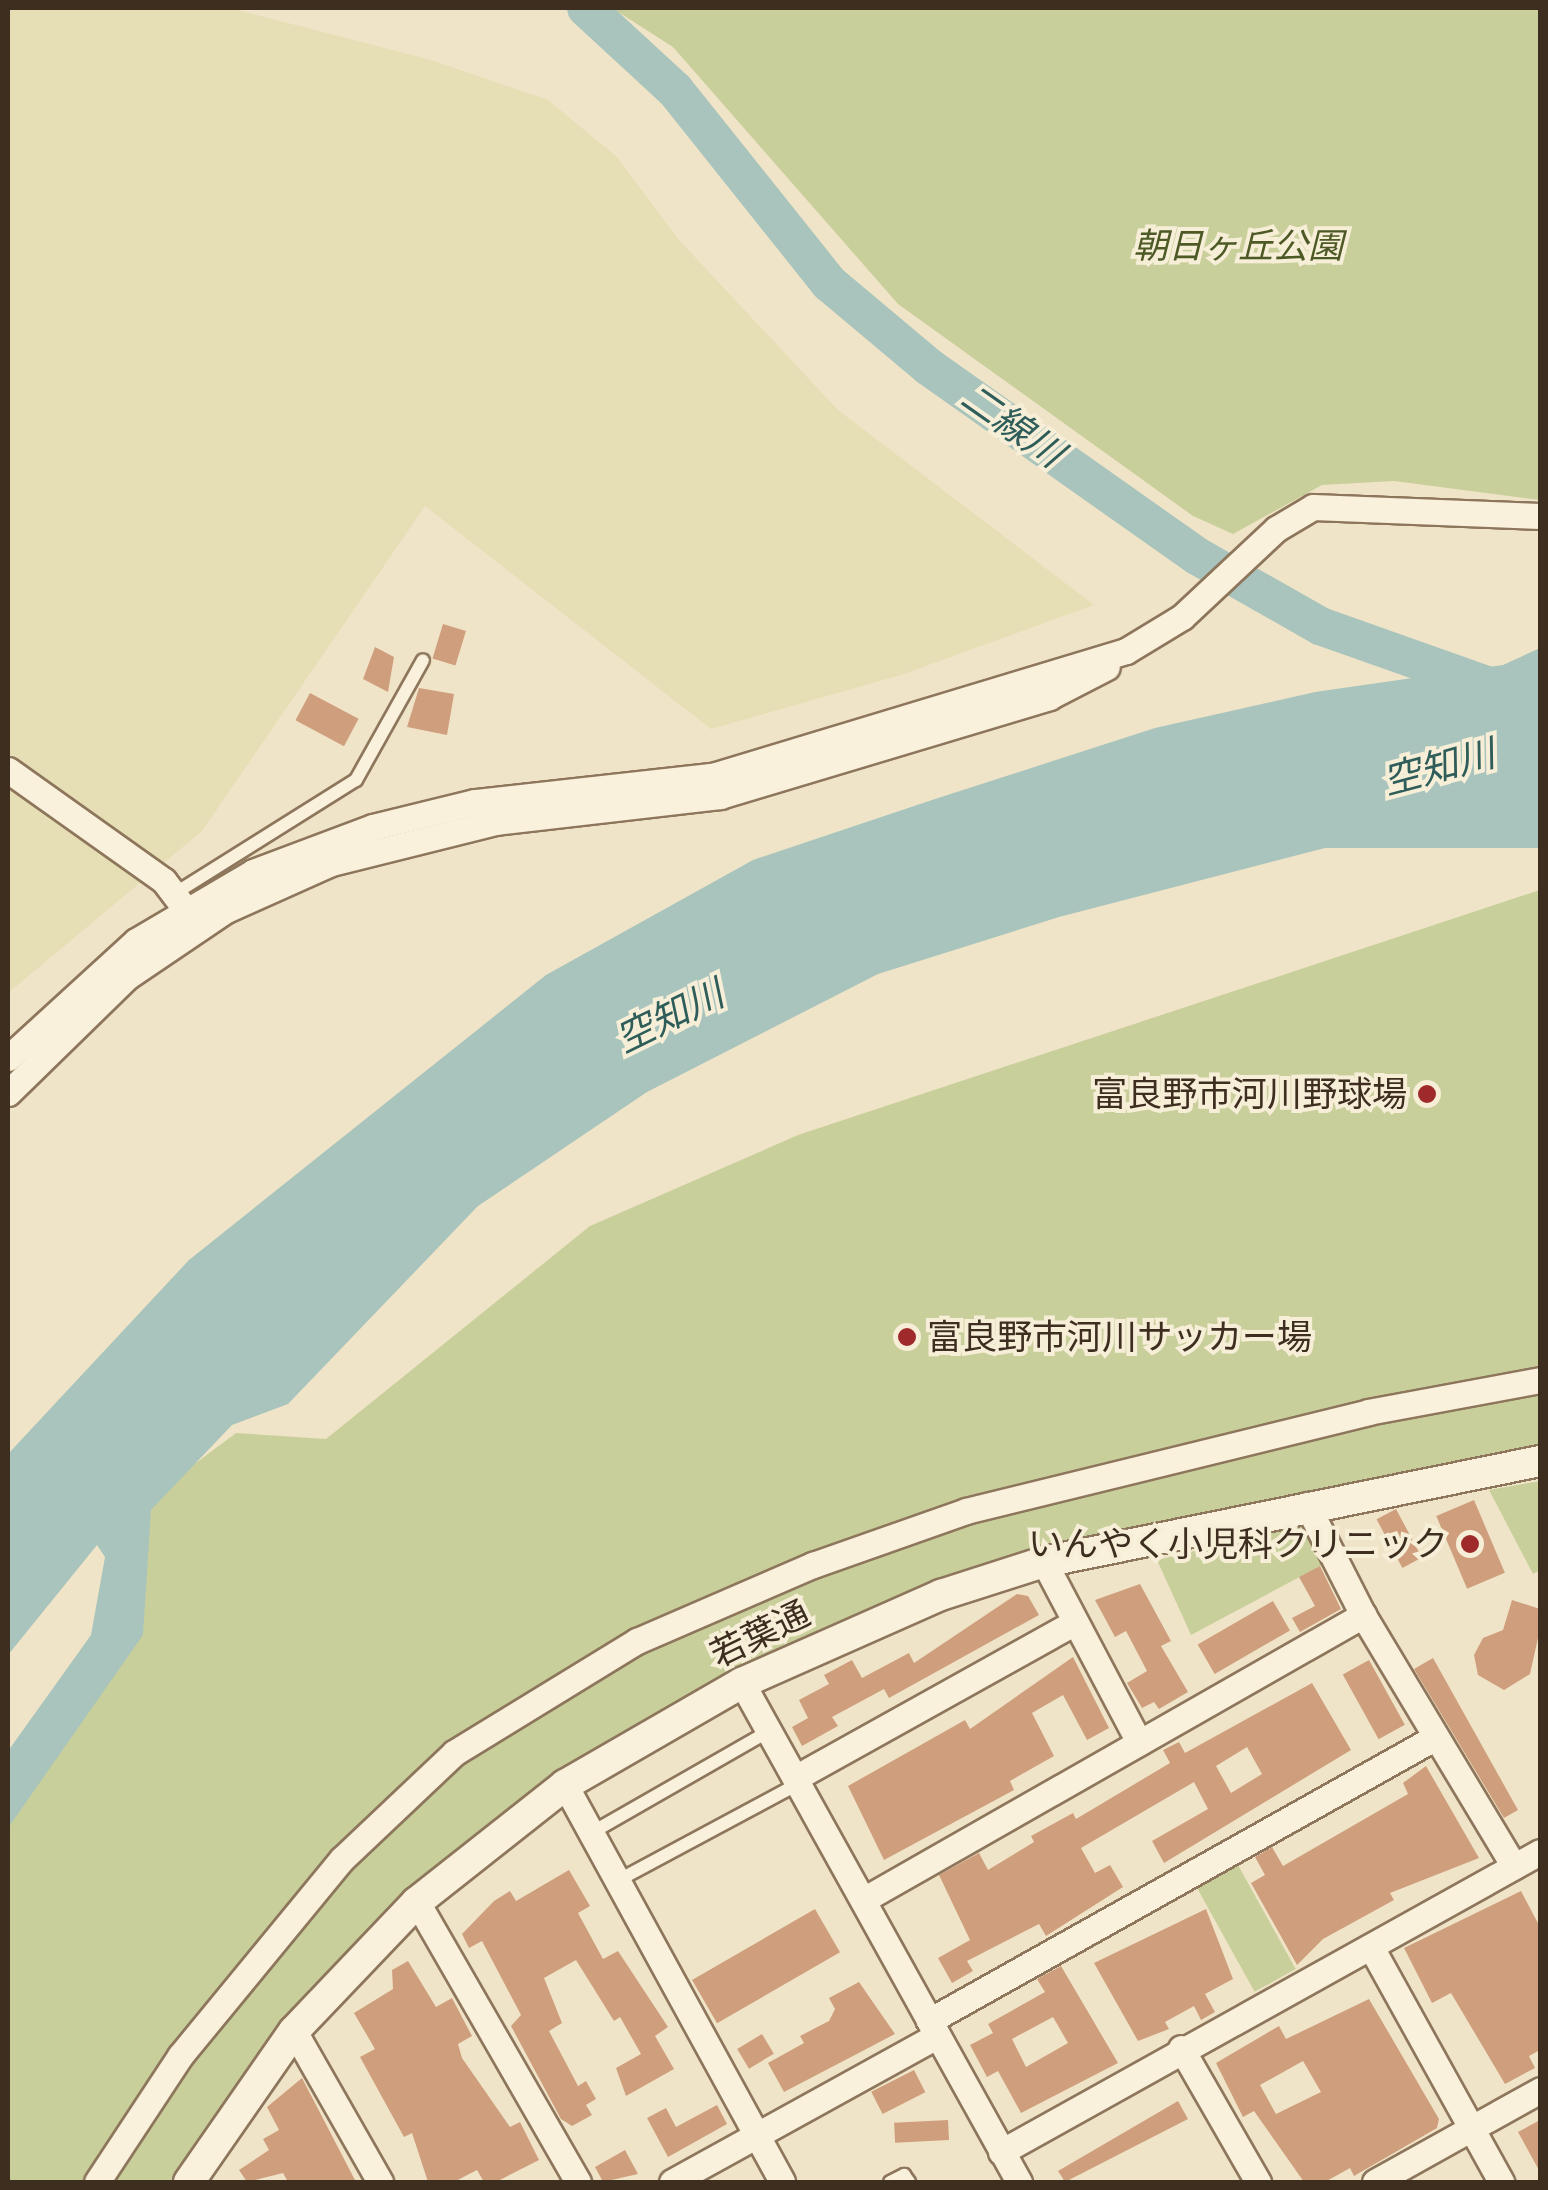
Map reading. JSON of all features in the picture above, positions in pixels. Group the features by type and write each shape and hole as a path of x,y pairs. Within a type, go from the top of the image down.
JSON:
{"street":[{"path":"8,1093 127,976 226,910 331,863 496,822 678,805 758,786 1049,697 1126,651 1202,598 1276,529 1332,504 1540,516"},
{"path":"8,1058 90,977 180,902 389,822 475,802 712,776 1126,651"},
{"path":"8,770 180,902"},
{"path":"96,2182 180,2056 342,1859 454,1753 637,1641 813,1565 966,1511 1368,1412 1540,1380"},
{"name":"若葉通","path":"189,2182 294,2031 417,1902 565,1785 742,1683 941,1594 1044,1562 1307,1505 1540,1461"},
{"path":"1307,1505 1363,1615 1514,1866"},
{"path":"1044,1562 1072,1624 1139,1742"},
{"path":"862,1900 1363,1615"},
{"path":"797,1781 1072,1624"},
{"path":"742,1683 1018,2182"},
{"path":"672,2182 758,2136 933,2028 1436,1737"},
{"path":"565,1785 782,2182"},
{"path":"1001,2152 1181,2048 1540,1852"},
{"path":"417,1902 578,2182"},
{"path":"1371,1947 1500,2182"},
{"path":"294,2031 380,2182"},
{"path":"1181,2048 1258,2182"},
{"path":"1375,2182 1540,2090"}],"lane":[{"path":"180,902 356,780 423,660"},
{"path":"591,1833 769,1731"},
{"path":"617,1882 797,1781"},
{"path":"890,2182 904,2175 909,2182"}],"shaded area":[{"path":"8,8 230,8 431,60 548,100 617,157 679,240 838,410 1094,605 901,675 711,729 425,506 202,831 8,993"}],"green space":[{"name":"朝日ヶ丘公園","path":"612,8 1540,8 1540,500 1394,481 1322,485 1233,534 1193,516 898,304 673,47"},
{"path":"1540,890 1540,1461 1044,1562 742,1683 417,1902 189,2182 8,2182 8,1813 124,1632 137,1507 236,1433 326,1439 590,1226 798,1135"},
{"path":"1540,1481 1540,1570 1533,1574 1489,1490"},
{"path":"1304,1525 1324,1564 1191,1635 1157,1560"},
{"path":"1238,1865 1296,1969 1255,1992 1197,1888"}],"water":[{"name":"空知川","path":"1540,648 1540,848 1325,848 1059,917 878,974 647,1092 478,1206 288,1404 232,1425 151,1510 143,1635 8,1828 8,1751 91,1635 105,1557 97,1545 8,1655 8,1454 189,1260 546,975 753,860 932,800 1155,728 1315,692 1503,665"}],"building":[{"path":"443,624 466,631 455,665 432,658"},
{"path":"375,647 394,657 388,692 363,679"},
{"path":"419,688 454,694 447,735 407,727"},
{"path":"310,693 359,719 344,746 295,720"},
{"name":"いんやく小児科クリニック","path":"1474,1500 1505,1573 1467,1589 1436,1516"},
{"path":"1396,1509 1422,1558 1402,1568 1377,1519"},
{"path":"1320,1566 1341,1609 1300,1632 1292,1618 1315,1606 1299,1577"},
{"path":"1140,1584 1171,1641 1161,1646 1188,1692 1159,1709 1154,1702 1142,1708 1127,1683 1147,1671 1126,1631 1115,1637 1095,1600"},
{"path":"1017,1594 1028,1596 1039,1615 889,1698 884,1689 832,1717 838,1726 802,1746 792,1727 808,1718 799,1700 829,1684 824,1675 852,1660 862,1678 909,1653 914,1663"},
{"path":"1512,1600 1540,1609 1540,1629 1530,1674 1504,1690 1478,1675 1474,1655 1483,1638 1503,1630"},
{"path":"1273,1601 1290,1630 1215,1674 1198,1644"},
{"path":"1073,1657 1109,1728 1087,1740 1063,1695 1032,1713 1054,1756 1010,1781 1014,1790 884,1860 848,1786 965,1720 970,1729"},
{"path":"1433,1658 1518,1810 1504,1818 1414,1669"},
{"path":"1369,1660 1405,1725 1379,1739 1343,1675"},
{"path":"1312,1683 1351,1750 1164,1863 1152,1841 1208,1809 1194,1782 1081,1848 1095,1873 1110,1865 1123,1887 1046,1936 1039,1924 967,1961 973,1971 952,1983 938,1958 970,1940 939,1875 979,1853 988,1870 1034,1842 1031,1836 1073,1813 1076,1819 1170,1763 1163,1750 1179,1742 1185,1753","holes":["1247,1747 1262,1774 1231,1793 1216,1766"]},
{"path":"1426,1766 1479,1858 1390,1893 1394,1900 1323,1939 1297,1965 1251,1883 1265,1875 1255,1857 1272,1847 1283,1866 1408,1794 1403,1783"},
{"path":"569,1870 590,1906 578,1913 603,1959 618,1951 668,2027 655,2036 674,2069 626,2096 616,2068 641,2054 620,2017 614,2021 576,1960 544,1978 562,2023 549,2031 578,2086 586,2081 596,2099 586,2105 592,2115 572,2126 561,2119 511,2026 521,2015 482,1941 469,1948 462,1934 494,1901 510,1891 516,1901"},
{"path":"1521,1891 1540,1927 1540,2050 1529,2056 1535,2068 1505,2084 1451,1993 1432,2003 1404,1948"},
{"path":"815,1909 840,1952 717,2023 692,1980"},
{"path":"1206,1909 1233,1979 1205,1994 1215,2012 1201,2020 1194,2006 1165,2022 1169,2029 1138,2041 1094,1963"},
{"path":"408,1961 436,2007 452,1998 472,2036 458,2044 462,2058 510,2127 520,2122 539,2160 496,2182 484,2182 477,2170 454,2182 428,2182 412,2133 404,2137 360,2057 375,2049 354,2013 393,1989 392,1970"},
{"path":"1061,1966 1118,2063 1021,2113 998,2071 987,2077 970,2045 993,2033 988,2024 1045,1992 1037,1979","holes":["1053,2017 1068,2043 1026,2067 1012,2039"]},
{"path":"859,1982 895,2034 784,2092 768,2063 804,2043 800,2036 829,2021 835,2009 829,1998"},
{"path":"1369,1999 1439,2119 1437,2128 1354,2176 1350,2168 1325,2182 1304,2182 1254,2111 1243,2117 1216,2063 1279,2026 1286,2039","holes":["1303,2061 1321,2092 1276,2114 1260,2085"]},
{"path":"762,2034 774,2054 749,2069 737,2049"},
{"path":"914,2070 925,2092 883,2114 871,2092"},
{"path":"302,2078 356,2182 288,2182 283,2173 247,2182 239,2170 269,2150 263,2139 279,2130 267,2107"},
{"path":"1178,2101 1188,2119 1065,2182 1058,2171"},
{"path":"717,2105 727,2124 668,2157 647,2118 666,2108 676,2127"},
{"path":"948,2120 949,2140 895,2143 894,2123"},
{"path":"1540,2120 1540,2172 1518,2132"},
{"path":"625,2150 638,2174 603,2182 595,2167"}],"waterway":[{"name":"二線川","path":"586,8 675,90 829,283 929,367 1197,556 1320,626 1540,704"}],"place":[{"name":"富良野市河川野球場","path":"1427,1094"},
{"name":"富良野市河川サッカー場","path":"907,1337"},
{"name":"いんやく小児科クリニック","path":"1470,1544"}]}
